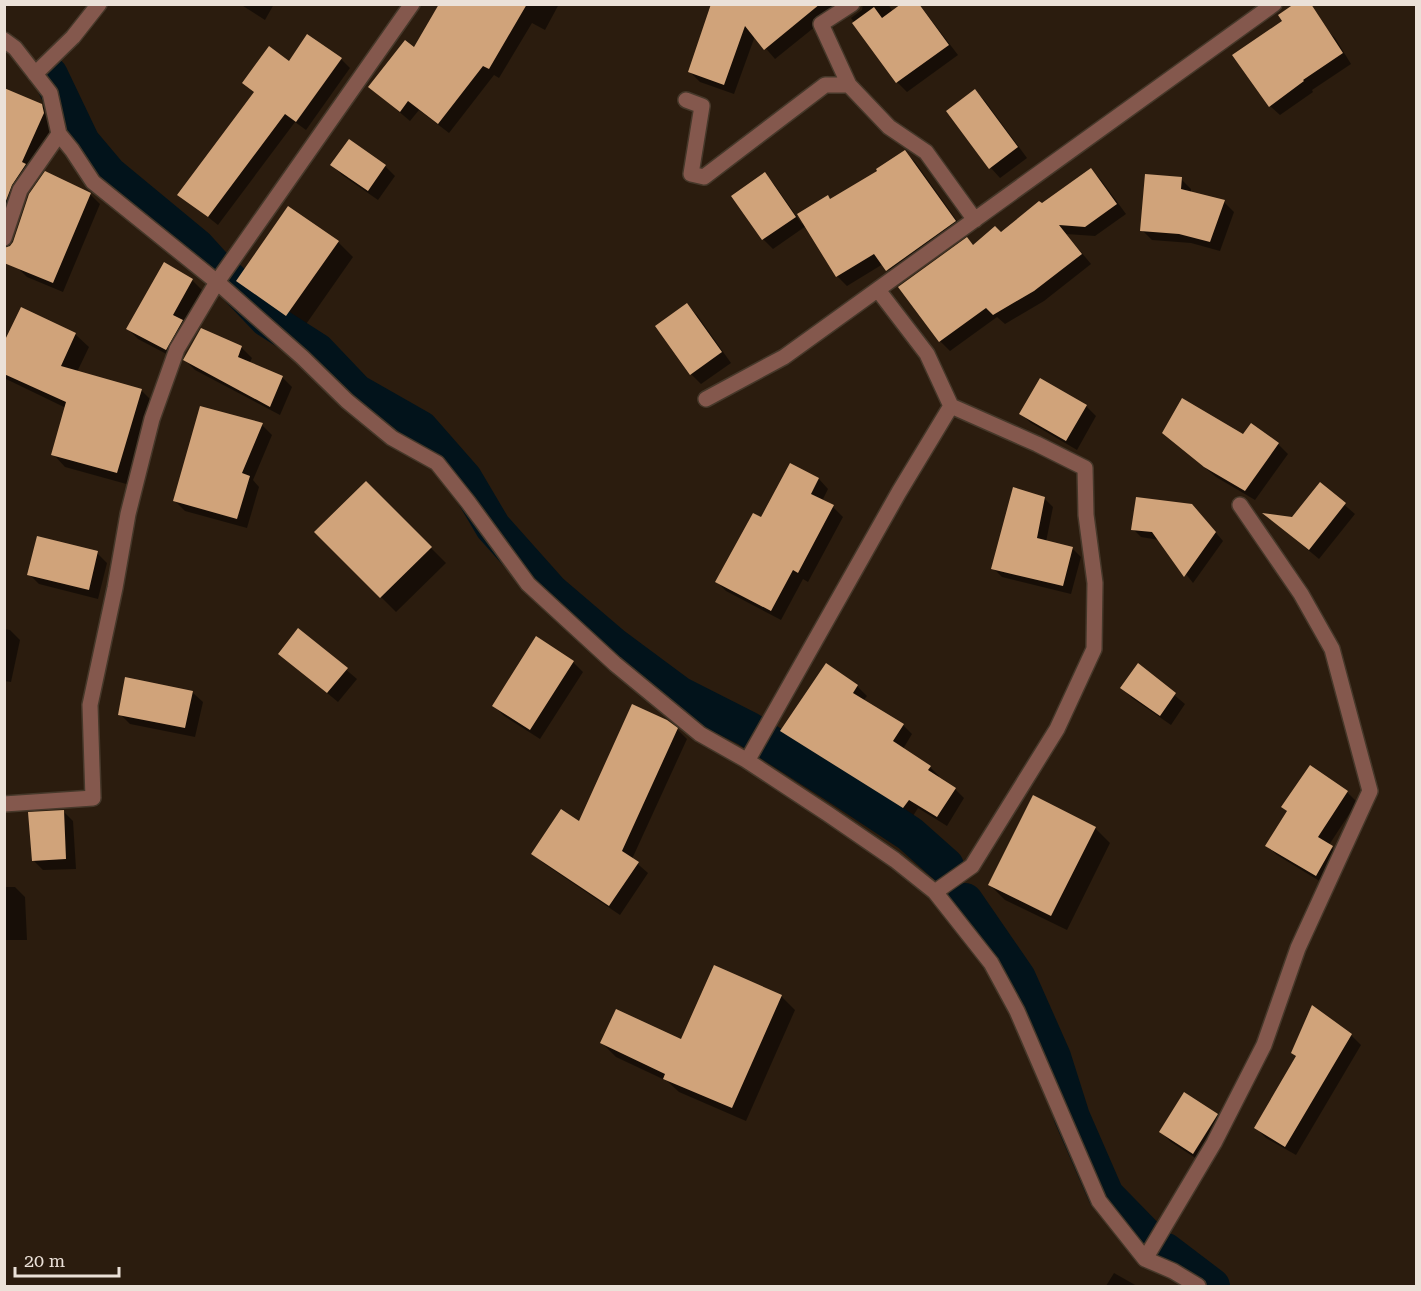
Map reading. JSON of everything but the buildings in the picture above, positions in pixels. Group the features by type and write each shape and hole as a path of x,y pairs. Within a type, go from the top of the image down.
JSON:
{"street":[{"path":"35,74 73,37 99,4"},
{"path":"4,804 93,798 90,705 128,514 152,419 177,349 217,282 412,4"},
{"path":"852,4 820,24 849,85 889,127 926,152 975,220"},
{"path":"706,399 784,357 1275,4"},
{"path":"4,40 15,48 50,93 59,134 93,182 217,282 302,357 346,401 392,438 436,463 468,502 528,584 615,664 700,734 749,757 895,860 935,892 991,963 1017,1011 1099,1201 1145,1259 1173,1271 1198,1287"},
{"path":"686,100 702,106 691,174 704,177 825,85 849,85"},
{"path":"4,238 20,190 59,134"},
{"path":"878,290 927,354 951,406 1037,444 1084,468 1086,515 1095,583 1094,649 1057,729 972,866 935,892"},
{"path":"749,757 951,406"},
{"path":"1145,1259 1208,1153 1264,1046 1298,948 1370,791 1332,649 1301,594 1240,505"}],"waterway":[{"path":"50,75 82,142 109,174 196,246 217,269"},
{"path":"229,279 267,319 317,351 356,392 421,429 464,478 493,527 551,592 613,645 679,694 748,729 910,834 946,866"},
{"path":"965,901 1018,978 1053,1057 1072,1117 1106,1195 1146,1236"},
{"path":"1166,1251 1212,1286"}]}
